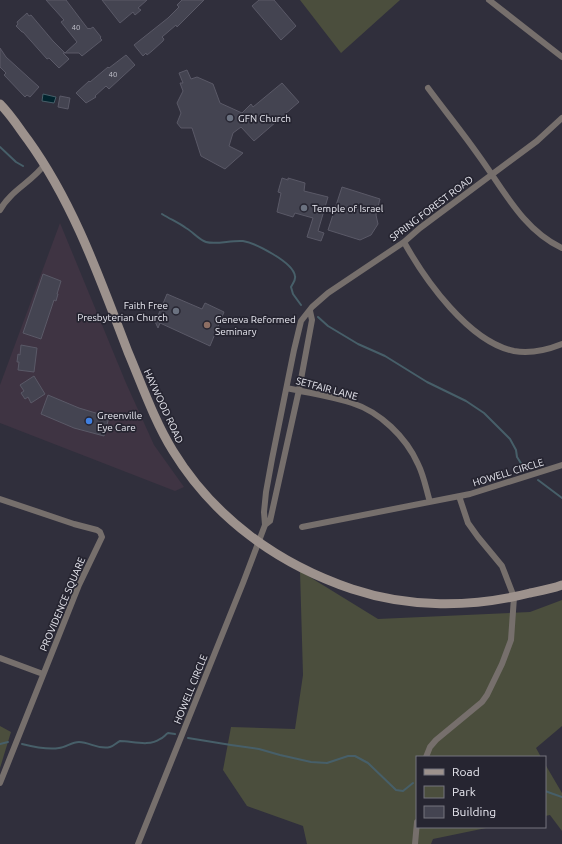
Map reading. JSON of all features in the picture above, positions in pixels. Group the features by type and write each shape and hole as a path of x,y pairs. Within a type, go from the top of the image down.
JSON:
{"main road":[{"name":"HAYWOOD ROAD","path":"0,104 45,164 68,205 84,240 151,408 173,452 201,489 232,522 278,556 303,569 343,586 373,595 402,601 466,604 514,597 562,585"}],"street":[{"path":"489,0 562,57"},
{"path":"428,88 524,219 546,238 562,248"},
{"name":"SPRING FOREST ROAD","path":"265,525 264,512 266,492 298,331 302,321 312,307 328,293 404,242 420,228 537,141 562,118"},
{"path":"0,210 13,192 38,173 45,164"},
{"path":"404,242 444,299 473,329 489,341 510,350 528,352 538,352 562,344"},
{"name":"SPRING FOREST ROAD","path":"258,541 265,525 270,521 312,320 310,311"},
{"name":"SETFAIR LANE","path":"287,388 352,403 369,411 386,423 402,440 416,460 425,482 430,502"},
{"name":"HOWELL CIRCLE","path":"302,527 470,494 562,465"},
{"path":"426,756 430,747 436,740 482,702 502,664 511,640 514,597 502,566 468,523 459,496"},
{"name":"PROVIDENCE SQUARE","path":"0,499 74,524 97,530 100,532 102,537 81,580 0,783"},
{"name":"HOWELL CIRCLE","path":"138,844 244,583 258,541"},
{"path":"0,658 43,674"},
{"path":"415,844 416,828"}],"shaded area":[{"path":"60,223 126,383 154,445 184,487 175,491 0,423 0,385"}],"green space":[{"path":"300,0 400,0 341,53"},
{"path":"300,571 378,619 530,612 562,600 562,726 536,748 540,756 416,756 416,828 486,828 433,839 431,844 307,844 303,826 247,806 223,770 231,727 295,729 303,675"},
{"path":"0,726 11,732 0,768"},
{"path":"546,766 562,793 562,831 550,815 546,816"}],"water":[{"path":"43,94 56,97 54,103 42,101"}],"building":[{"path":"46,0 66,0 88,29 93,27 102,40 82,56 79,53 65,53 77,42 61,22 64,20"},
{"path":"102,0 147,0 138,8 141,10 135,15 133,12 120,23"},
{"path":"182,0 204,0 177,27 176,25 162,37 164,39 163,41 147,55 146,53 143,56 134,45 168,18 179,7 177,5"},
{"path":"259,0 274,0 296,26 281,40 252,6"},
{"path":"27,13 29,16 31,15 65,53 63,53 69,59 59,68 49,58 47,59 16,26 18,24 17,22"},
{"path":"0,48 6,57 39,87 30,97 27,95 25,97 4,75 6,73 0,67"},
{"path":"126,55 135,65 109,89 106,86 95,96 96,97 86,103 76,93 89,81 90,82 108,67 109,68"},
{"name":"GFN Church","path":"187,70 191,79 197,77 213,84 220,103 242,113 251,104 253,107 282,83 299,102 254,141 241,127 233,133 229,146 243,153 225,169 201,156 192,128 181,128 177,123 181,113 177,103 183,91 180,83 183,83 179,73"},
{"path":"60,96 70,98 68,109 58,107"},
{"path":"282,178 288,180 288,178 305,183 304,191 328,197 318,231 324,233 321,241 307,237 313,218 295,213 293,217 277,212 281,193 278,192"},
{"path":"342,187 380,199 376,215 378,224 371,235 360,240 328,230"},
{"path":"43,274 61,281 56,301 54,300 41,339 23,333"},
{"path":"167,294 202,309 205,303 224,312 210,346 160,323 158,328 152,315 157,318"},
{"path":"21,345 37,348 34,372 18,370 19,362 17,362 18,354 20,355"},
{"path":"34,376 45,394 31,403 28,397 25,399 21,393 24,391 20,385"},
{"path":"48,395 79,408 109,417 104,436 74,428 41,414"}],"waterway":[{"path":"0,147 16,162 23,166"},
{"path":"162,214 206,242 214,243 243,241 256,245 281,259 293,271 295,279 291,287 293,294 301,305"},
{"path":"318,317 328,326 358,344 385,356 427,382 466,401 484,413 510,439 516,450 517,457 524,468"},
{"path":"538,480 562,498"},
{"path":"22,744 54,749 79,742 106,748 111,747 120,741 151,743 161,739 168,733 175,734"},
{"path":"188,738 259,749 311,762 327,763 348,756 355,756 368,763 396,790 403,791 413,783"},
{"path":"0,744 8,742"},
{"path":"546,791 562,797"}],"place":[{"name":"GFN Church","path":"230,118"},
{"name":"Temple of Israel","path":"304,208"},
{"name":"Faith Free Presbyterian Church","path":"176,311"},
{"name":"Geneva Reformed Seminary","path":"207,325"},
{"name":"Greenville Eye Care","path":"89,421"}]}
